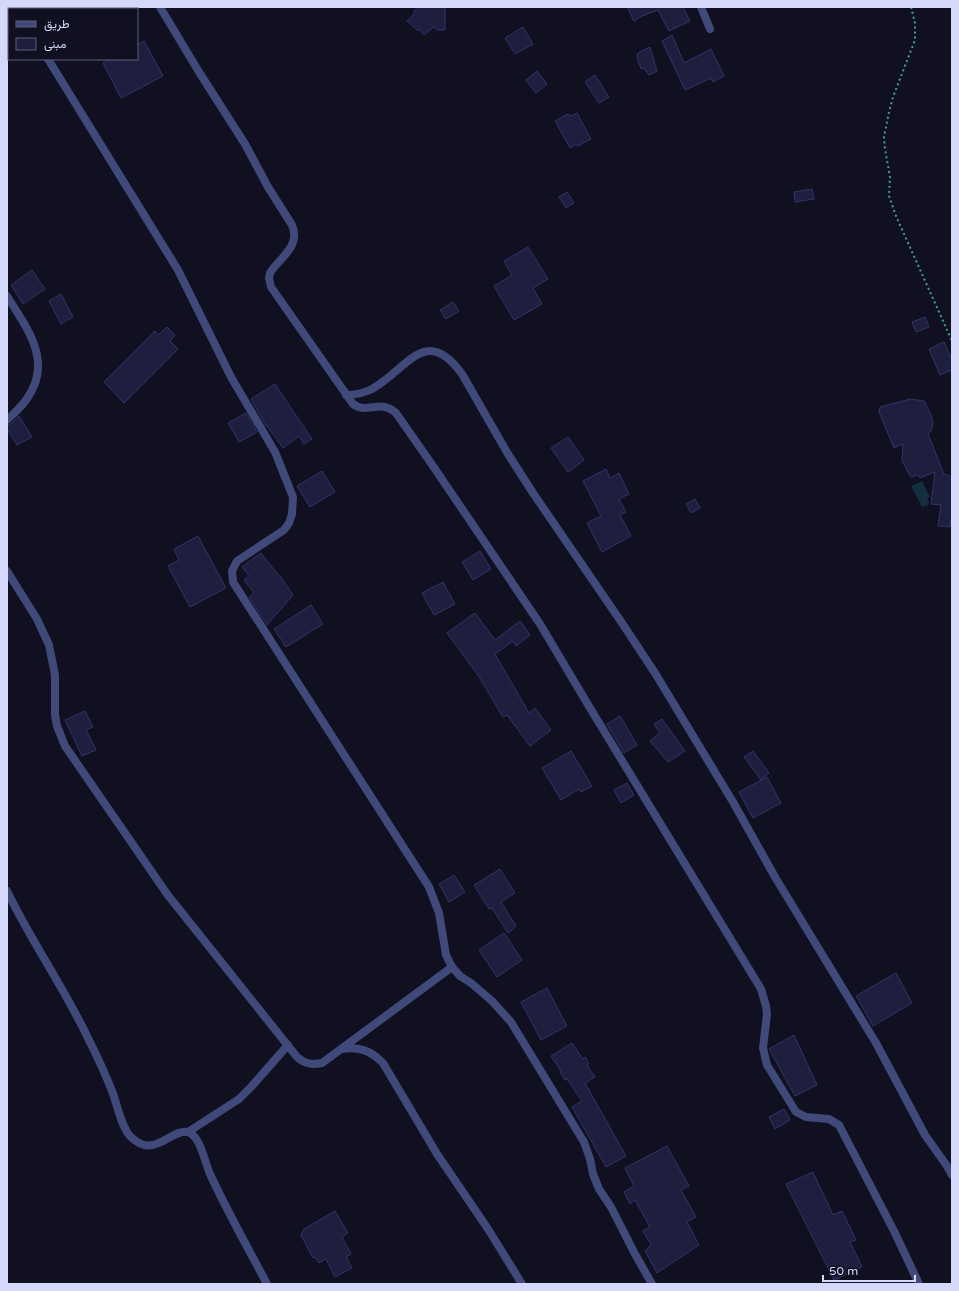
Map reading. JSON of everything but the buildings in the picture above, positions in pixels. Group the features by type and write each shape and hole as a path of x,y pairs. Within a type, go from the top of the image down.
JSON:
{"street":[{"path":"160,7 245,144 268,187 295,230 294,242 291,248 270,273 269,283 352,404 360,408 388,407 396,413 540,624 761,989 767,1014 763,1048 772,1073 796,1112 806,1117 829,1119 839,1125 894,1231 919,1284"},
{"path":"701,7 710,29"},
{"path":"49,60 178,270 231,377 268,438 282,467 293,497 294,506 289,523 284,530 237,561 232,571 233,582 429,887 439,913 446,954 452,967 460,976 492,1001 512,1022 584,1142 599,1189 611,1207 652,1284"},
{"path":"7,296 33,339 37,351 38,362 36,380 29,397 7,420"},
{"path":"346,395 361,393 373,388 412,357 420,353 430,351 439,353 447,357 456,365 508,454 533,493 655,673 733,802 760,852 876,1043 925,1135 952,1175"},
{"path":"7,571 37,619 49,646 55,674 55,715 57,726 65,746 167,894 298,1057 309,1064 322,1063 452,967"},
{"path":"7,891 26,928 86,1034 112,1091 129,1136 136,1141 152,1145 160,1143 181,1132 188,1132 193,1135 199,1143 213,1180 267,1284"},
{"path":"188,1132 239,1099 252,1087 288,1045"},
{"path":"341,1049 350,1047 360,1048 376,1056 383,1063 437,1154 488,1229 522,1284"}],"path":[{"path":"911,7 915,23 915,40 889,112 884,137 890,177 889,196 896,216 952,341"}],"water":[{"path":"922,481 930,497 927,498 929,502 928,505 922,507 911,486"}]}
